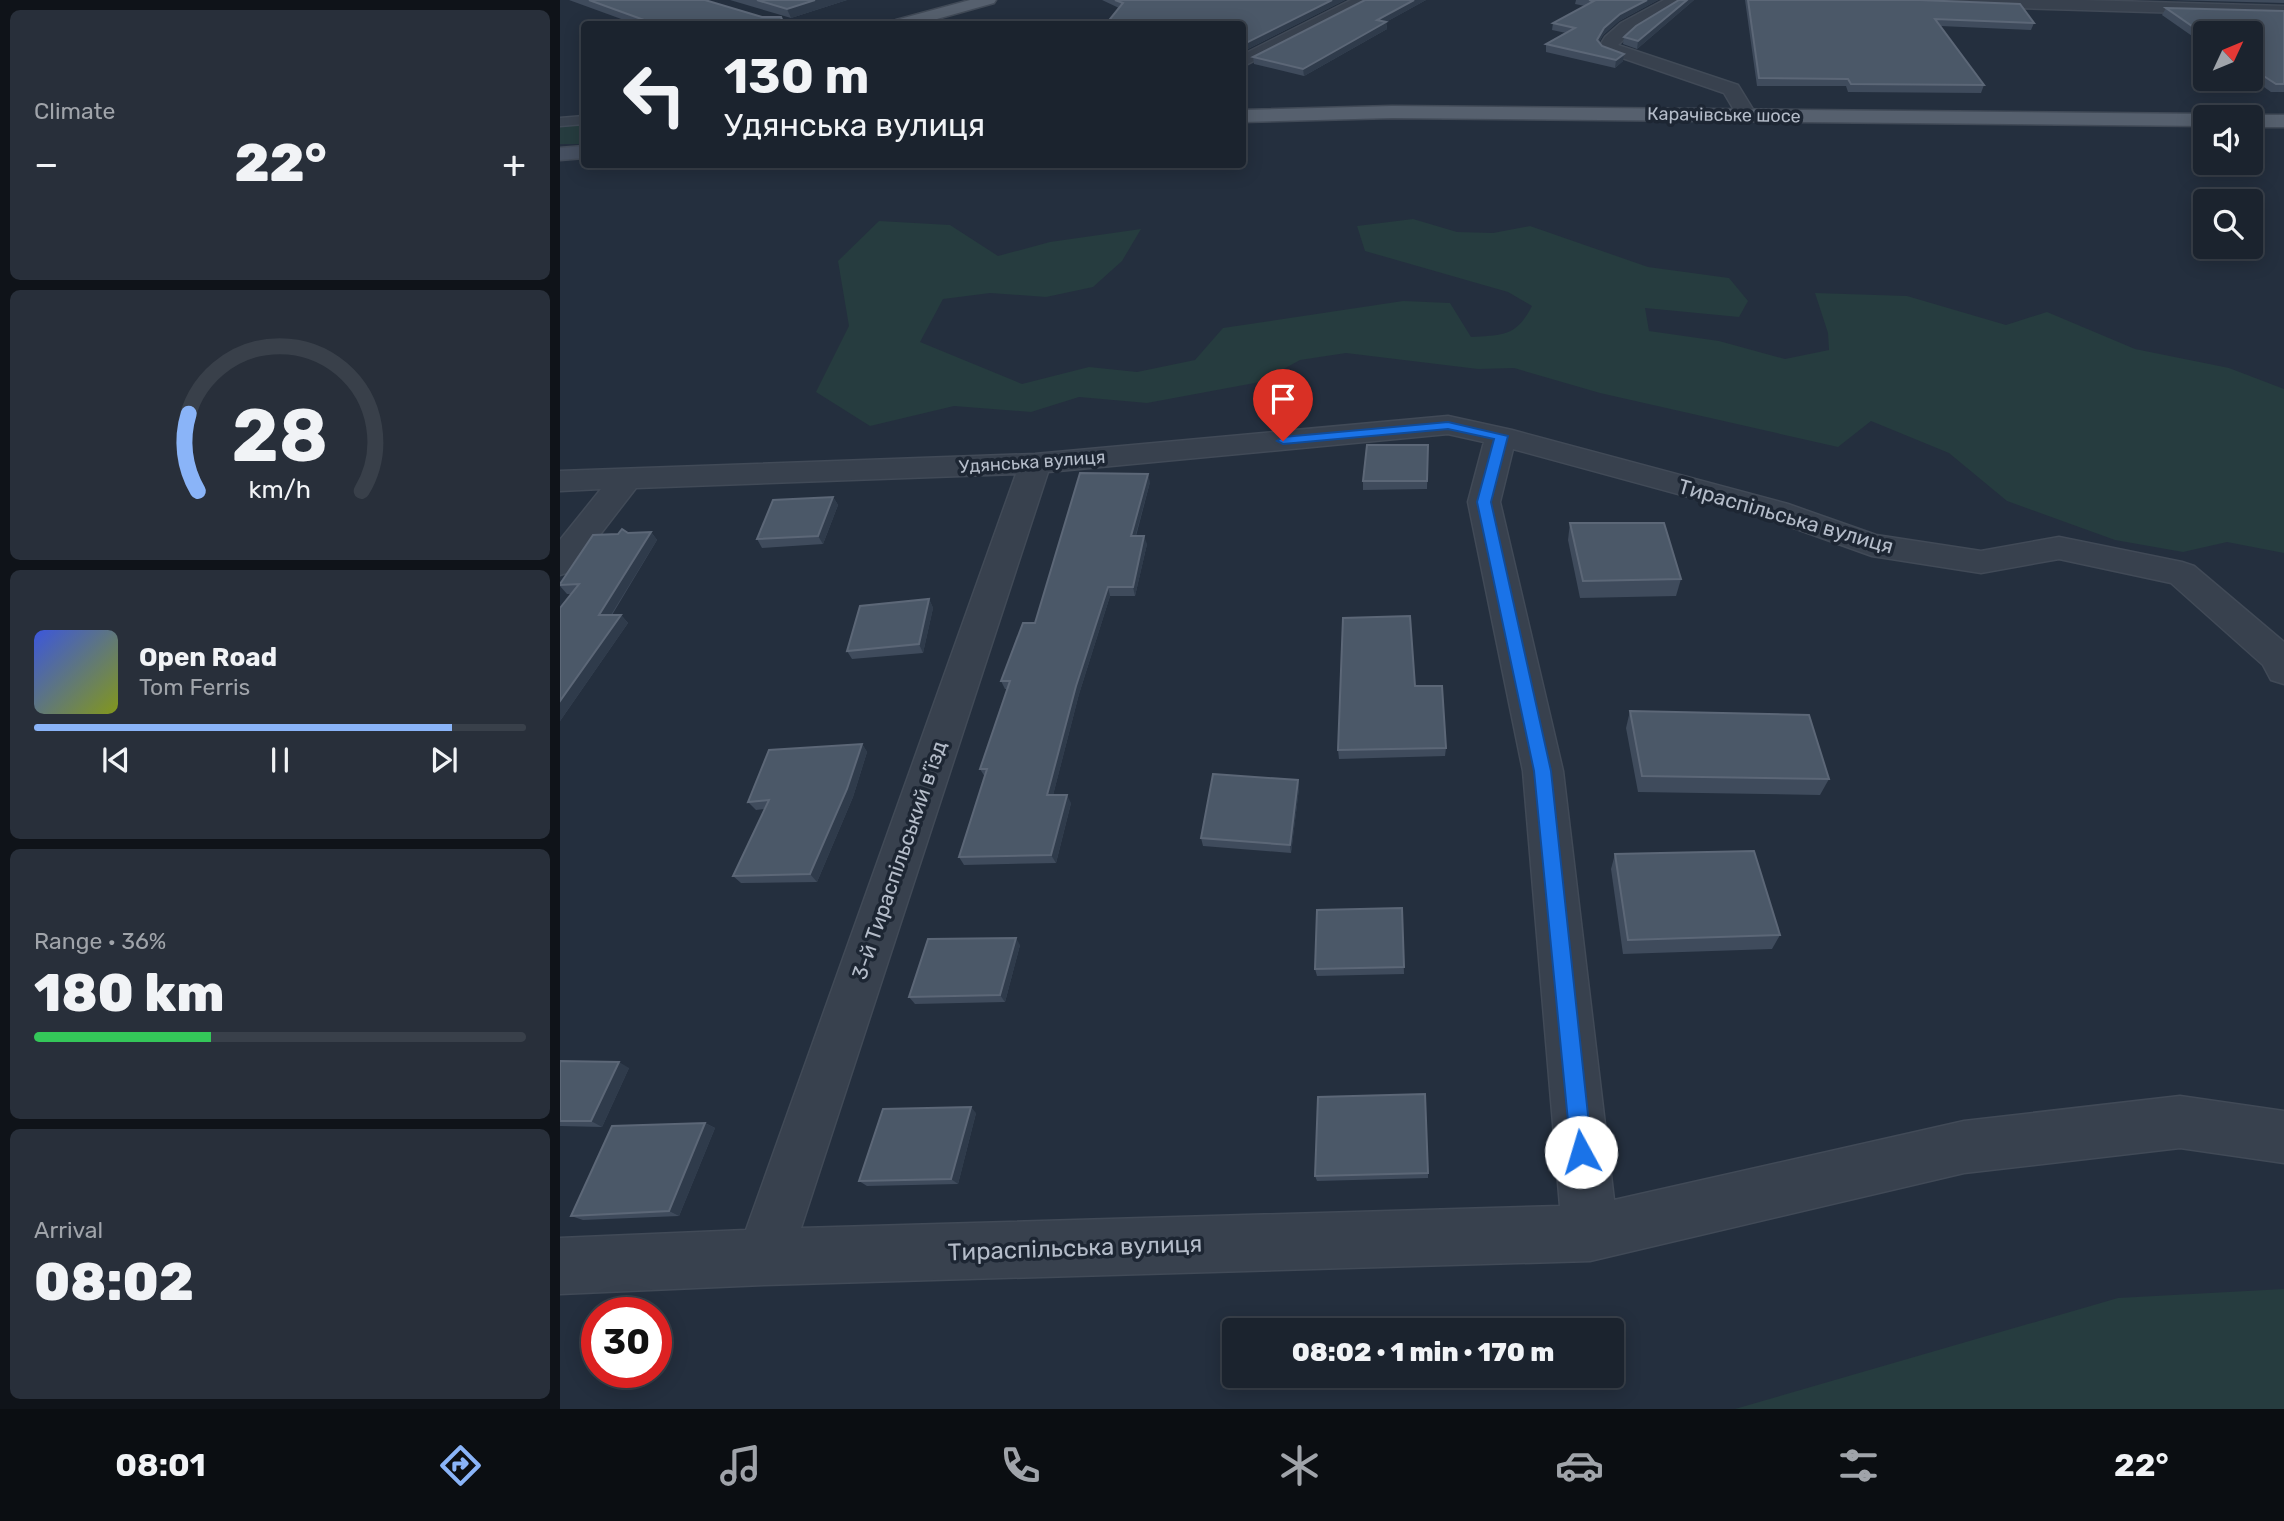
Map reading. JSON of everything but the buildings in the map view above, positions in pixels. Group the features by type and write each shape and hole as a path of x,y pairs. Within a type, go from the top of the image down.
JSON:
{"main road":[{"path":"913,21 988,0"},
{"name":"Карачівське шосе","path":"1246,116 1391,112 2193,120"},
{"path":"2263,121 2284,121"},
{"path":"560,154 581,152"}],"street":[{"path":"1246,60 1364,0"},
{"path":"1676,0 1627,27 1609,41 1608,47 1731,89 1746,116"},
{"path":"1917,0 2284,10"},
{"name":"Удянська вулиця","path":"560,481 1035,464 1448,425 1501,436"},
{"path":"1501,436 1484,502 1543,771 1590,1233"},
{"name":"Тираспільська вулиця","path":"1501,436 1777,511 1872,545 1981,562 2059,548 2182,574 2276,656 2284,670"},
{"name":"3-й Тираспільський в’їзд","path":"764,1257 1035,464"},
{"path":"560,563 628,477"},
{"name":"Тираспільська вулиця","path":"560,1266 764,1257 1590,1233 1964,1147 2180,1122 2284,1137"}],"lane":[{"path":"560,122 581,120"}],"green space":[{"path":"581,122 581,144 560,144 560,126"},
{"path":"1413,219 1457,232 1493,233 1530,226 1648,267 1729,278 1748,301 1739,317 1645,308 1649,331 1719,341 1785,359 1829,350 1828,333 1815,293 1907,296 2006,325 2047,312 2135,349 2229,368 2284,389 2284,553 2227,542 2183,552 2115,540 2007,501 1949,453 1871,421 1838,447 1600,393 1514,368 1478,369 1346,353 1300,360 1260,382 1147,403 1079,397 1031,412 954,406 870,426 816,392 849,326 838,261 879,221 950,225 998,256 1050,242 1141,229 1122,261 1093,287 1046,297 990,293 943,299 920,342 1022,384 1089,367 1137,372 1195,360 1223,328 1403,301 1450,303 1471,337 1508,332 1520,324 1532,306 1508,292 1365,251 1357,226"},
{"path":"2284,1289 2284,1409 1735,1409 2118,1298"}],"route":[{"path":"1283,441 1448,425 1501,436 1484,502 1543,771 1581,1152"}]}
